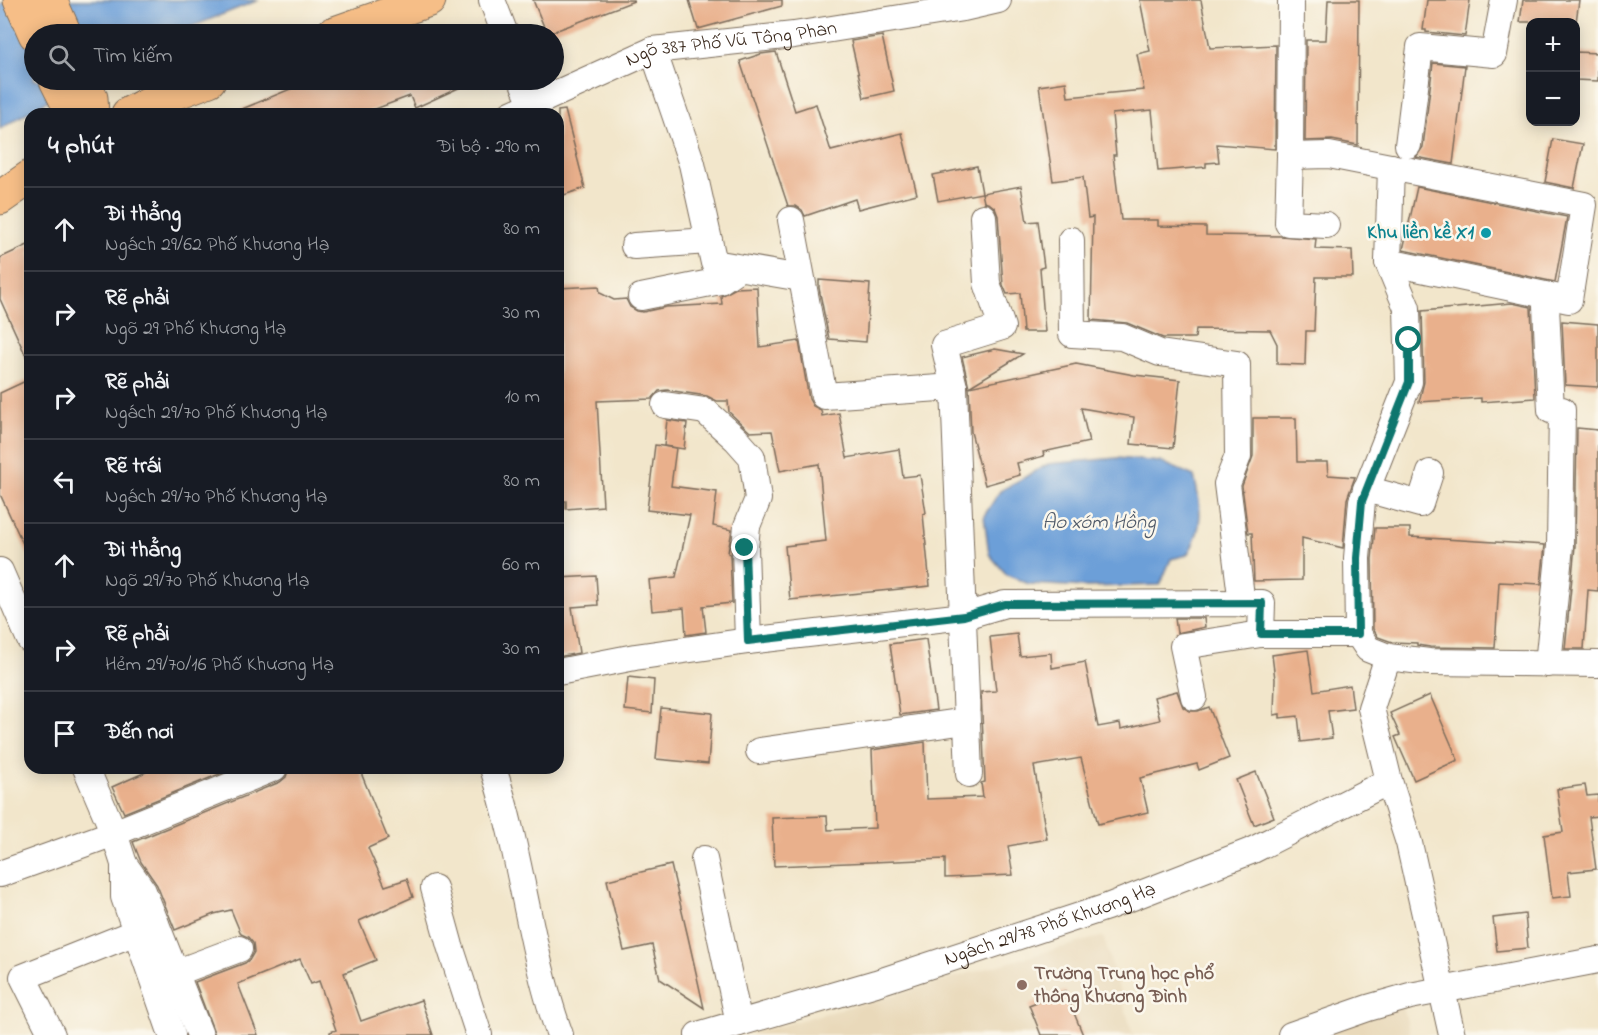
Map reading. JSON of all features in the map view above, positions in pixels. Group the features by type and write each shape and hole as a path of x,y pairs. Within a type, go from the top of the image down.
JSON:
{"main road":[{"path":"20,0 31,24"},
{"path":"50,0 61,24"},
{"path":"361,24 429,0"},
{"path":"67,90 82,103"},
{"path":"147,108 187,90"},
{"path":"0,198 24,181"}],"street":[{"path":"492,0 501,24"},
{"name":"Ngõ 387 Phố Vũ Tông Phan","path":"564,90 653,50 794,35 963,8 998,0"},
{"path":"1291,0 1288,224 1326,225"},
{"path":"1408,146 1420,47 1494,54 1504,0"},
{"path":"653,50 692,164 714,263 801,278"},
{"path":"521,108 522,90"},
{"name":"Ngõ 387 Phố Vũ Tông Phan","path":"523,108 564,90"},
{"path":"1290,156 1329,155 1584,205 1569,300 1388,262"},
{"path":"1391,167 1388,262 1407,308 1409,382 1362,501 1357,558 1358,634 1368,649 1388,657 1430,662 1598,664"},
{"path":"969,774 954,387 944,345 1002,327 987,283 983,218"},
{"path":"791,220 824,396 954,387"},
{"path":"1071,240 1072,334 1122,337 1160,353 1237,364 1238,456 1227,484 1242,604"},
{"path":"634,246 709,241"},
{"path":"641,297 720,281 739,268"},
{"path":"1546,306 1551,410 1562,411 1560,546 1548,664"},
{"path":"665,405 705,411 752,457 758,499 747,526 746,537 748,641"},
{"path":"1366,489 1420,504 1430,473"},
{"path":"0,571 24,626"},
{"path":"564,671 635,657 748,641 964,616 1005,604 1262,603 1261,634"},
{"path":"1194,697 1183,646 1261,634 1358,634"},
{"path":"1388,657 1371,708 1389,781 1409,843 1452,1035"},
{"path":"759,751 966,721"},
{"path":"89,774 114,833 124,864 143,891 146,928 172,988 200,1035"},
{"path":"0,874 114,833 259,774"},
{"path":"495,774 511,828 519,878 549,1003 560,1035"},
{"name":"Ngách 29/78 Phố Khương Hạ","path":"698,1035 876,983 1107,907 1251,851 1389,781"},
{"path":"704,859 739,1023"},
{"path":"435,888 450,946 479,1035"},
{"path":"52,1035 22,977 146,928"},
{"path":"172,988 239,949"},
{"path":"1291,1035 1368,1008 1443,990 1598,960"},
{"path":"172,988 172,1035"}],"shaded area":[{"name":"Trường Trung học phổ thông Khương Đình","path":"1103,936 1133,1035 751,1035 751,1034"},
{"path":"1399,989 1410,1035 1283,1035"}],"water":[{"path":"10,0 259,0 198,24 24,24 24,90 65,90 35,108 24,108 24,115 0,129 0,5"},
{"name":"Ao xóm Hồng","path":"1117,458 1161,462 1194,476 1200,507 1197,535 1187,555 1171,559 1160,585 1088,587 1029,584 1007,575 989,554 984,516 1000,491 1048,464"}],"building":[{"path":"533,0 634,0 564,28 564,24 543,24"},
{"path":"689,0 782,0 782,6 698,29"},
{"path":"1140,0 1201,0 1210,48 1276,45 1275,149 1217,144 1219,162 1206,163 1206,167 1158,171 1152,110 1112,114 1116,155 1113,155 1121,220 1158,220 1158,226 1206,227 1206,235 1316,239 1315,249 1352,250 1353,277 1316,277 1314,331 1306,331 1305,365 1277,364 1277,344 1270,330 1196,329 1195,338 1163,338 1127,323 1091,320 1093,217 1088,218 1083,177 1053,181 1039,86 1066,82 1068,97 1144,90 1137,54 1150,51"},
{"path":"1328,0 1359,0 1358,145 1332,140 1305,141 1306,40 1326,40"},
{"path":"1427,0 1470,0 1465,36 1423,30"},
{"path":"1523,0 1579,0 1577,18 1526,18 1526,22 1520,22"},
{"path":"882,36 894,91 864,98 851,41"},
{"path":"776,52 795,111 816,104 831,151 902,133 917,194 858,209 855,199 805,216 796,206 788,206 740,61"},
{"path":"1580,52 1598,53 1598,81 1580,80"},
{"path":"1433,63 1465,66 1453,164 1416,157 1423,147"},
{"path":"288,90 454,90 415,108 410,96 378,108 244,108"},
{"path":"564,110 585,188 564,195"},
{"path":"1553,139 1583,144 1574,188 1545,182"},
{"path":"977,166 982,193 938,201 933,175"},
{"path":"1021,186 1027,222 1038,221 1044,267 1040,268 1045,332 1023,332 1020,293 1007,294 1003,285 998,216 995,208 984,202 982,193"},
{"name":"Khu liền kề X1","path":"1417,187 1567,217 1555,282 1403,250"},
{"path":"24,247 24,352 0,299 0,258"},
{"path":"819,280 870,284 866,342 829,339"},
{"path":"599,286 600,293 614,300 626,299 630,307 643,312 666,307 722,304 721,296 736,288 757,287 760,347 799,341 809,399 813,406 821,410 822,416 839,413 847,458 899,449 903,477 920,475 926,513 923,514 930,586 790,600 785,546 826,541 819,464 780,471 772,431 750,432 729,412 728,401 717,401 707,396 667,390 659,391 652,399 597,401 603,506 566,509 566,501 564,501 564,288"},
{"path":"1512,303 1531,307 1535,398 1481,402 1481,398 1419,402 1424,382 1422,311"},
{"path":"1562,321 1598,324 1598,387 1565,385"},
{"path":"995,349 1023,354 969,387 962,357"},
{"path":"1076,364 1134,375 1180,380 1173,448 1131,444 1134,417 1081,408 1089,442 1043,452 1044,456 1017,463 1020,475 985,485 971,432 969,387"},
{"path":"24,382 24,546 0,494 0,393"},
{"path":"1253,418 1296,418 1297,462 1327,462 1328,475 1355,477 1347,499 1343,548 1302,538 1302,580 1254,581 1252,533 1248,533 1242,486 1253,456"},
{"path":"667,420 687,423 684,449 664,446"},
{"path":"1577,428 1598,430 1598,591 1588,590 1584,649 1565,649 1575,546"},
{"path":"655,445 676,448 671,486 717,492 713,526 732,530 728,553 730,554 732,603 703,606 706,632 686,635 684,608 652,611 649,580 676,577 690,515 647,510"},
{"path":"1375,528 1410,528 1410,537 1545,545 1541,584 1499,582 1495,648 1430,647 1417,645 1417,643 1392,642 1378,637 1373,629 1372,559"},
{"path":"596,576 598,605 572,607 579,653 564,656 564,578"},
{"path":"1175,618 1204,618 1205,627 1177,633"},
{"path":"1017,634 1020,656 1051,653 1052,668 1085,662 1098,727 1120,723 1121,729 1160,720 1154,697 1177,691 1183,707 1189,711 1209,707 1229,758 1199,770 1197,764 1140,778 1148,812 1098,824 1081,758 1034,766 1047,839 1008,846 1013,875 945,878 945,859 774,866 772,818 827,816 828,830 875,828 872,750 925,742 927,799 983,797 981,783 985,782 981,692 996,691 990,637"},
{"path":"926,639 936,710 900,715 890,644"},
{"path":"1308,650 1314,691 1350,685 1353,708 1328,711 1332,738 1301,742 1298,716 1280,718 1280,714 1274,715 1275,679 1272,655"},
{"path":"628,677 654,680 652,713 625,710"},
{"path":"1430,695 1458,760 1414,780 1395,737 1400,735 1390,713"},
{"path":"661,708 712,713 708,764 656,759"},
{"path":"1256,772 1274,817 1254,825 1236,780"},
{"path":"141,774 219,774 124,813 112,787"},
{"path":"287,774 361,774 388,839 368,848 385,886 407,879 413,897 359,921 376,960 344,973 361,1021 421,1000 433,1035 330,1035 330,1032 336,1030 319,981 311,984 300,959 238,984 258,1035 215,1035 195,982 245,963 254,952 253,943 241,934 231,910 214,914 175,930 157,885 141,862 133,842 280,782"},
{"path":"1585,785 1587,796 1598,795 1598,816 1589,817 1596,869 1568,872 1571,896 1552,898 1544,835 1563,832 1557,789"},
{"path":"671,865 704,1008 660,979 652,945 624,951 607,880"},
{"path":"1525,914 1528,948 1497,951 1493,918"},
{"path":"1065,991 1083,1035 1041,1035 1029,1005"}],"place":[{"name":"Khu liền kề X1","path":"1486,233"},
{"name":"Trường Trung học phổ thông Khương Đình","path":"1022,985"}],"route":[{"path":"745,548 748,641 964,616 1005,604 1262,603 1261,634 1358,634 1357,558 1362,501 1409,382 1409,340"}]}
